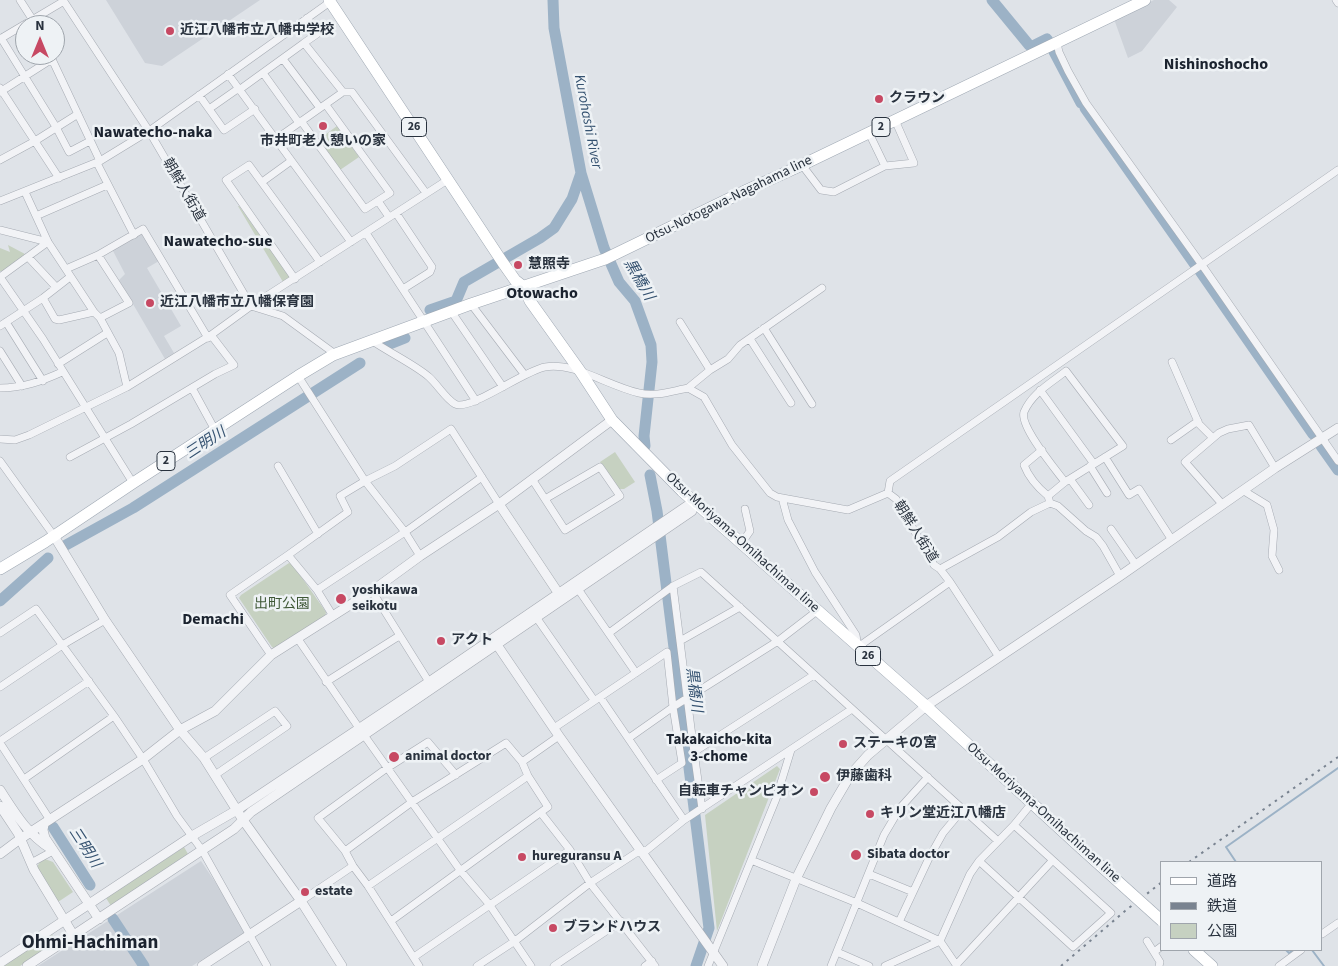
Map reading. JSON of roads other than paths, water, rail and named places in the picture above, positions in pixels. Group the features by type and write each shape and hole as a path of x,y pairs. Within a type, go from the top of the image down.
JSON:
{"main road":[{"name":"Otsu-Notogawa-Nagahama line","path":"0,569 333,355 378,345 424,321 605,259 1145,0"},
{"name":"Otsu-Moriyama-Omihachiman line","path":"330,1 515,280 524,287 530,301 612,420 694,503 926,706 1160,920"},
{"path":"1196,951 1212,966"}],"street":[{"path":"20,0 30,15"},
{"path":"44,15 63,1"},
{"name":"朝鮮人街道","path":"63,1 149,131 252,306"},
{"path":"0,201 98,162 149,131 330,1"},
{"path":"209,108 318,34 307,18"},
{"path":"15,32 0,39 56,127 69,152 90,141"},
{"path":"304,43 343,92"},
{"path":"1057,43 1058,52 1086,103 1338,461"},
{"path":"263,73 366,209 390,194 323,107 283,59"},
{"path":"41,65 1,91 59,178"},
{"path":"55,65 90,141 107,185 134,235"},
{"path":"228,74 351,242"},
{"path":"276,139 343,92 352,92 426,193"},
{"path":"199,95 224,130 254,110"},
{"path":"0,160 78,114"},
{"path":"802,165 821,190 834,192 885,166 914,163 894,120"},
{"path":"869,133 885,166"},
{"path":"262,182 291,161"},
{"path":"295,279 226,180 249,165 320,262"},
{"path":"888,493 890,481 1338,170"},
{"path":"0,439 14,440 29,435 127,387 210,337 252,306 448,179"},
{"path":"36,216 107,185"},
{"path":"25,192 48,242 94,312 100,318 119,353 127,387"},
{"path":"378,201 389,217"},
{"path":"396,213 432,267 430,272 403,289"},
{"path":"66,269 143,229 210,337 234,365 175,396 131,424 70,457"},
{"path":"0,230 48,242"},
{"path":"366,233 476,401"},
{"path":"48,242 0,277 43,339 133,483"},
{"path":"98,254 129,303 100,318"},
{"path":"28,257 56,287"},
{"path":"43,381 3,324 44,298 70,276"},
{"path":"378,345 428,376 455,404 463,406 503,387 524,374 544,367 565,366 640,393 654,394 688,388 710,370 728,359 740,345 822,288"},
{"path":"44,298 55,319 59,320 94,312"},
{"path":"471,304 524,374"},
{"path":"252,306 283,316 331,351 333,355"},
{"path":"451,311 503,387"},
{"path":"680,322 710,370"},
{"path":"764,328 812,404"},
{"path":"58,364 107,333"},
{"path":"750,339 791,403"},
{"path":"0,351 22,386"},
{"path":"1172,362 1198,420 1212,438"},
{"name":"朝鮮人街道","path":"688,388 704,397 732,445 770,493 782,498 848,510 888,493 896,499 934,565 940,569 998,537 1049,500 1067,480 1122,446 1066,371 1040,390"},
{"path":"0,388 22,386 43,381 62,372"},
{"path":"298,376 365,481 405,532 420,556"},
{"path":"192,388 215,430"},
{"path":"1089,505 1042,450 1024,421 1024,412 1040,390 1092,465 1107,493"},
{"path":"0,854 143,759 180,730 215,711 271,655 372,591 420,556 499,504 612,420"},
{"path":"1171,440 1198,420"},
{"path":"1223,505 1185,462 1212,438 1228,429 1249,425 1275,468"},
{"path":"762,966 796,879 831,808 851,774 885,740 926,706 1120,576 1275,468 1338,428"},
{"path":"271,655 230,595 348,512 340,496 395,466 451,429 560,596"},
{"path":"1042,450 1024,465 1028,475 1049,500 1096,537 1120,576"},
{"path":"1105,457 1129,495 1139,489 1172,540"},
{"path":"0,461 54,536 105,620 180,730 204,758 243,820 301,900 342,966"},
{"path":"278,466 318,534"},
{"path":"532,480 544,499 565,530 620,496 600,467 544,499"},
{"path":"317,590 405,532 482,477"},
{"path":"1244,490 1267,504 1274,530 1272,556 1279,570"},
{"path":"782,498 788,520 815,572 856,635 858,647 950,582"},
{"path":"0,963 192,836 237,810 361,731 666,524 692,511 694,503"},
{"path":"741,544 750,531 745,510"},
{"path":"1111,529 1136,565"},
{"path":"27,966 234,829 251,812 429,682 536,617 560,596 578,588 650,535"},
{"path":"288,556 317,590 333,616"},
{"path":"940,569 999,657"},
{"path":"609,633 673,586 701,572 998,841"},
{"path":"673,586 701,809"},
{"path":"578,588 636,673"},
{"path":"372,591 429,682"},
{"path":"680,641 740,607"},
{"path":"0,634 36,609 64,644 114,716 143,759 177,816 202,850 267,966"},
{"path":"629,738 673,707 778,641 816,611"},
{"path":"536,617 629,738 684,820"},
{"path":"0,687 64,644 105,620"},
{"path":"326,682 399,636"},
{"path":"298,639 387,768 460,870 489,904 531,966"},
{"path":"494,641 640,851 723,966"},
{"path":"554,728 667,652 682,763 656,780"},
{"path":"694,752 814,675"},
{"path":"47,822 24,779 0,742 89,681"},
{"path":"476,966 515,941 590,883 640,851 647,850 684,820 852,710"},
{"path":"204,758 275,711 287,726 215,775"},
{"path":"24,779 114,716"},
{"path":"522,762 559,736"},
{"path":"419,966 368,886 352,866 345,851 318,818 387,768 428,742 456,775"},
{"path":"345,851 412,802 506,743 522,762 528,776 548,808 391,921"},
{"path":"708,966 776,799 791,750"},
{"path":"368,886 528,776"},
{"path":"831,966 884,835 900,808 928,777"},
{"path":"1,794 22,824 38,842 53,850"},
{"path":"885,966 940,941 970,874 979,861 1014,825 1032,803"},
{"path":"0,806 20,839 34,870 74,936"},
{"path":"899,922 943,833 963,809"},
{"path":"542,813 570,850 590,883 654,964 645,966"},
{"path":"47,822 43,830 45,838 99,919"},
{"path":"979,861 1073,947 1111,913 1052,862 1014,825"},
{"path":"31,863 53,850"},
{"path":"414,957 570,850"},
{"path":"751,860 857,903 940,941 956,965 1052,862"},
{"path":"202,966 352,866"},
{"path":"869,874 913,892"},
{"path":"554,966 621,921"},
{"path":"1323,933 1338,923"},
{"path":"1147,942 1160,962 1159,966"},
{"path":"1154,952 1160,948"},
{"path":"1279,966 1300,951"},
{"path":"837,952 869,966"}],"waterway":[{"name":"Kurohashi River","path":"553,0 554,28 581,173 604,248 619,282 635,301 651,345 652,362 644,436 645,446"},
{"path":"992,0 1029,45 1033,46 1047,39 1049,42"},
{"path":"1052,48 1081,103"},
{"path":"1085,108 1196,266"},
{"name":"三明川","path":"430,310 456,301 464,282 554,228 572,199 581,173"},
{"path":"1200,271 1313,434"},
{"name":"三明川","path":"385,346 405,338"},
{"name":"三明川","path":"66,545 133,508 360,363"},
{"path":"1321,446 1338,470"},
{"name":"黒橋川","path":"650,475 657,511 709,928 696,966"},
{"name":"三明川","path":"0,601 48,558"},
{"path":"1235,861 1226,847 1338,768"},
{"name":"三明川","path":"53,827 90,885"},
{"name":"三明川","path":"113,919 144,966"},
{"path":"1287,951 1289,953 1292,951"},
{"path":"1313,951 1324,966"}],"railway":[{"path":"1190,861 1338,757"},
{"path":"1061,966 1160,884"}],"place":[{"name":"近江八幡市立八幡中学校","path":"170,31"},
{"name":"クラウン","path":"879,99"},
{"name":"市井町老人憩いの家","path":"323,126"},
{"name":"慧照寺","path":"518,265"},
{"name":"近江八幡市立八幡保育園","path":"150,303"},
{"name":"yoshikawa seikotu","path":"341,599"},
{"name":"アクト","path":"441,641"},
{"name":"ステーキの宮","path":"843,744"},
{"name":"animal doctor","path":"394,757"},
{"name":"伊藤歯科","path":"825,777"},
{"name":"自転車チャンピオン","path":"814,792"},
{"name":"キリン堂近江八幡店","path":"870,814"},
{"name":"Sibata doctor","path":"856,855"},
{"name":"hureguransu A","path":"522,857"},
{"name":"estate","path":"305,892"},
{"name":"ブランドハウス","path":"553,928"}],"district":[{"name":"Nishinoshocho","path":"1216,65"},
{"name":"Nawatecho-naka","path":"153,133"},
{"name":"Nawatecho-sue","path":"218,242"},
{"name":"Otowacho","path":"542,294"},
{"name":"Demachi","path":"213,620"},
{"name":"Takakaicho-kita 3-chome","path":"719,750"},
{"name":"Ohmi-Hachiman","path":"90,944"}],"park label":[{"name":"出町公園","path":"282,605"}]}
